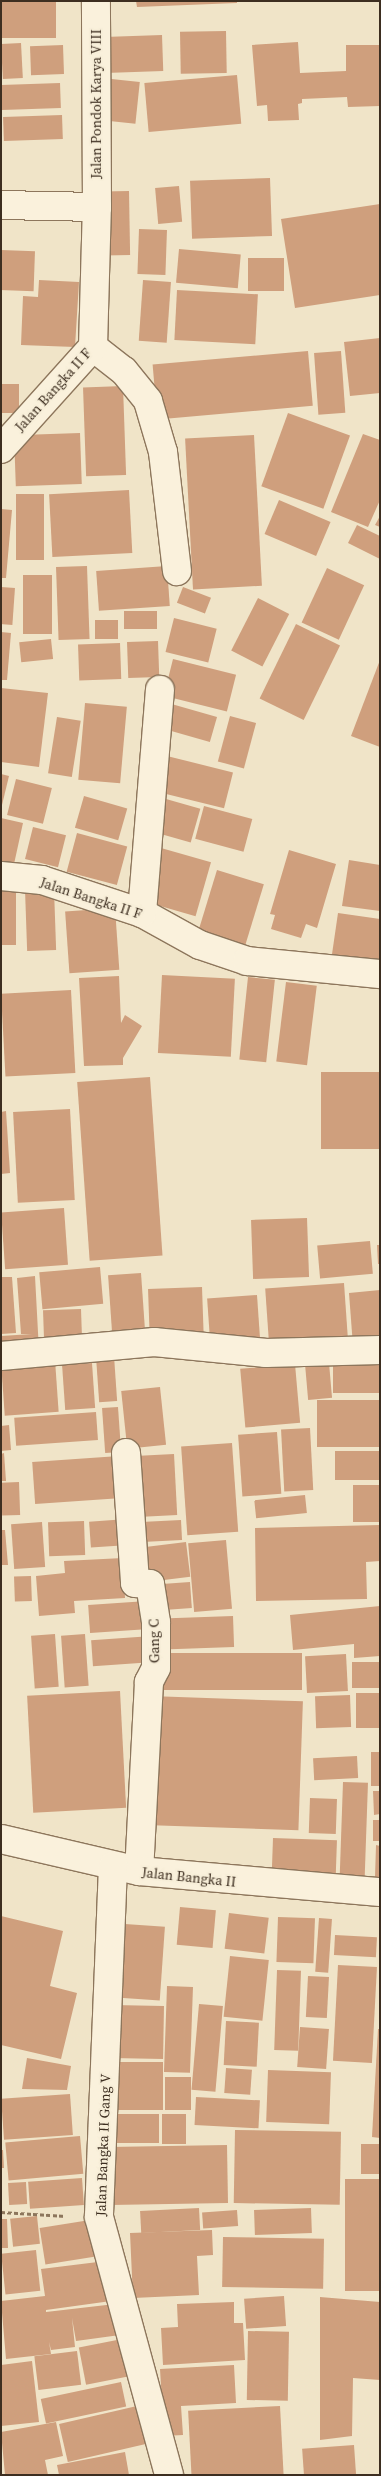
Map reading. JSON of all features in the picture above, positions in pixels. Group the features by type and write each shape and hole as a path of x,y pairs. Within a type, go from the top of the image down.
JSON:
{"street":[{"name":"Jalan Pondok Karya VIII","path":"96,1 97,207"},
{"path":"1,205 97,207"},
{"name":"Jalan Bangka II F","path":"1,449 93,347 97,207"},
{"path":"93,347 124,371 148,401 163,452 177,571"},
{"path":"142,913 160,690"},
{"name":"Jalan Bangka II F","path":"1,876 42,880 142,913 200,945 247,961 380,974"},
{"path":"1,1356 154,1342 266,1353 380,1350"},
{"name":"Gang C","path":"126,1453 135,1583 150,1584 156,1623 156,1668 149,1682 126,1869"},
{"name":"Jalan Bangka II","path":"1,1839 126,1869 380,1892"},
{"name":"Jalan Bangka II Gang V","path":"126,1869 99,2217 168,2475"}],"path":[{"path":"1,2212 99,2217"}],"building":[{"path":"1,1 56,1 56,38 1,38"},
{"path":"136,1 237,1 237,3 137,7"},
{"path":"226,31 227,73 181,74 180,32"},
{"path":"162,35 163,71 105,73 104,37"},
{"path":"298,42 300,73 346,71 346,45 380,45 380,106 348,107 347,97 302,99 302,103 298,104 299,120 268,121 267,105 257,106 252,45"},
{"path":"21,43 23,78 3,79 1,44"},
{"path":"63,45 64,74 31,75 30,46"},
{"path":"237,75 241,124 149,132 144,83"},
{"path":"102,78 140,82 135,124 98,120"},
{"path":"60,83 61,108 2,110 1,85"},
{"path":"62,115 63,139 4,141 3,117"},
{"path":"270,178 272,236 192,239 190,181"},
{"path":"179,186 182,222 158,224 155,188"},
{"path":"103,191 129,191 130,255 104,255"},
{"path":"380,204 380,295 295,308 281,219"},
{"path":"139,229 167,230 165,275 137,274"},
{"path":"179,249 241,254 238,288 176,283"},
{"path":"1,250 35,251 34,291 1,290"},
{"path":"248,258 284,258 284,291 248,291"},
{"path":"39,280 79,282 75,347 21,345 23,296 38,297"},
{"path":"143,280 171,282 167,343 139,341"},
{"path":"177,290 258,294 255,344 174,340"},
{"path":"380,338 380,393 350,396 344,342"},
{"path":"308,351 313,406 157,419 153,365"},
{"path":"341,351 345,413 318,415 314,353"},
{"path":"1,384 19,384 19,413 1,413"},
{"path":"123,386 126,475 86,476 83,387"},
{"path":"288,413 350,436 323,509 261,486"},
{"path":"80,433 82,484 16,486 14,435"},
{"path":"363,434 380,440 380,500 368,527 331,512"},
{"path":"254,435 262,586 193,589 185,439"},
{"path":"129,490 132,553 52,557 49,494"},
{"path":"16,494 44,494 44,560 16,560"},
{"path":"279,500 331,522 316,556 265,534"},
{"path":"1,509 12,510 6,578 1,578"},
{"path":"380,516 380,527 375,525"},
{"path":"357,525 380,536 380,559 348,543"},
{"path":"87,566 90,639 59,640 56,567"},
{"path":"167,566 170,606 99,611 96,571"},
{"path":"327,568 364,585 339,640 302,622"},
{"path":"23,575 52,575 52,634 23,634"},
{"path":"1,587 15,588 12,625 1,624"},
{"path":"183,587 211,598 205,614 177,603"},
{"path":"258,598 289,614 262,666 231,651"},
{"path":"124,611 157,611 157,629 124,629"},
{"path":"174,618 217,629 208,663 166,652"},
{"path":"95,620 118,620 118,639 95,639"},
{"path":"296,624 340,645 304,720 260,699"},
{"path":"1,632 11,633 7,680 1,680"},
{"path":"51,639 53,659 21,662 19,642"},
{"path":"158,641 159,677 128,678 127,642"},
{"path":"120,643 121,679 79,680 78,644"},
{"path":"173,659 236,675 227,712 164,696"},
{"path":"380,660 380,747 351,736"},
{"path":"1,688 48,693 39,767 1,762"},
{"path":"85,703 127,707 120,783 78,780"},
{"path":"168,703 217,717 210,742 161,728"},
{"path":"230,716 256,723 244,768 218,761"},
{"path":"57,717 81,721 72,777 48,773"},
{"path":"167,756 233,772 224,808 158,792"},
{"path":"1,774 9,776 2,805 1,805"},
{"path":"16,779 52,788 43,824 7,815"},
{"path":"84,796 127,808 118,840 75,828"},
{"path":"159,797 200,809 191,842 149,831"},
{"path":"204,806 252,819 243,852 195,839"},
{"path":"1,818 23,823 14,864 1,861"},
{"path":"33,827 66,835 58,867 25,859"},
{"path":"77,833 127,846 117,885 67,872"},
{"path":"161,848 211,862 196,916 146,902"},
{"path":"289,850 336,864 317,928 306,924 301,938 271,929 275,915 270,914"},
{"path":"349,860 380,865 380,911 342,906"},
{"path":"217,870 264,884 245,946 198,932"},
{"path":"1,889 16,889 16,945 1,945"},
{"path":"54,889 56,950 27,951 25,890"},
{"path":"115,908 119,970 69,973 65,911"},
{"path":"338,913 380,919 380,968 331,961"},
{"path":"162,975 235,979 231,1057 158,1053"},
{"path":"119,976 121,1023 125,1015 142,1026 123,1058 123,1065 84,1066 79,978"},
{"path":"248,977 275,980 266,1062 239,1060"},
{"path":"286,982 317,986 307,1065 276,1061"},
{"path":"71,990 75,1073 5,1077 1,994"},
{"path":"321,1072 380,1072 380,1149 321,1149"},
{"path":"150,1077 162,1256 90,1261 77,1082"},
{"path":"70,1109 75,1200 18,1203 13,1112"},
{"path":"6,1111 10,1173 1,1174 1,1112"},
{"path":"64,1208 68,1265 5,1269 1,1212"},
{"path":"307,1218 309,1277 253,1279 251,1220"},
{"path":"370,1241 373,1274 320,1278 317,1246"},
{"path":"377,1245 380,1245 380,1264 378,1264"},
{"path":"100,1267 103,1304 42,1309 39,1272"},
{"path":"141,1273 145,1336 112,1338 108,1275"},
{"path":"35,1276 39,1351 1,1354 1,1336 32,1334 21,1334 17,1278"},
{"path":"1,1277 12,1277 16,1333 1,1334"},
{"path":"344,1283 348,1345 270,1350 265,1289"},
{"path":"202,1287 204,1335 150,1337 148,1289"},
{"path":"380,1290 380,1344 353,1346 349,1293"},
{"path":"257,1295 260,1338 210,1341 207,1298"},
{"path":"81,1309 82,1346 44,1347 43,1310"},
{"path":"333,1355 380,1355 380,1393 333,1393"},
{"path":"114,1356 117,1401 99,1402 96,1357"},
{"path":"55,1360 59,1412 5,1416 1,1364"},
{"path":"92,1363 95,1408 65,1410 62,1365"},
{"path":"329,1363 332,1398 308,1400 305,1365"},
{"path":"295,1364 300,1423 245,1428 240,1369"},
{"path":"160,1387 166,1445 127,1449 121,1391"},
{"path":"317,1400 380,1400 380,1447 317,1447"},
{"path":"118,1407 121,1452 105,1453 102,1408"},
{"path":"96,1412 98,1440 16,1446 14,1418"},
{"path":"9,1425 11,1450 1,1451 1,1426"},
{"path":"310,1428 313,1490 284,1491 281,1430"},
{"path":"277,1432 281,1494 242,1497 238,1435"},
{"path":"232,1443 238,1532 187,1535 181,1447"},
{"path":"335,1451 380,1451 380,1480 335,1480"},
{"path":"4,1453 6,1481 1,1481 1,1454"},
{"path":"174,1454 177,1515 133,1517 130,1456"},
{"path":"119,1456 122,1498 35,1504 32,1462"},
{"path":"19,1482 20,1515 2,1516 1,1483"},
{"path":"353,1485 380,1485 380,1522 353,1522"},
{"path":"305,1495 307,1513 256,1518 254,1500"},
{"path":"127,1519 129,1545 91,1548 89,1522"},
{"path":"181,1520 182,1540 137,1542 136,1522"},
{"path":"84,1521 85,1555 49,1556 48,1522"},
{"path":"42,1522 45,1567 14,1569 11,1524"},
{"path":"380,1525 380,1561 366,1562 367,1599 256,1601 255,1528"},
{"path":"1,1530 5,1530 8,1565 1,1565"},
{"path":"226,1540 232,1609 194,1612 188,1543"},
{"path":"186,1542 190,1577 144,1582 139,1548"},
{"path":"123,1558 125,1598 74,1601 75,1613 39,1616 36,1576 65,1573 64,1561"},
{"path":"31,1576 32,1601 15,1602 14,1577"},
{"path":"190,1582 192,1608 157,1610 155,1584"},
{"path":"147,1601 149,1629 90,1633 88,1605"},
{"path":"380,1606 380,1656 354,1658 354,1644 293,1650 290,1615"},
{"path":"233,1616 234,1647 163,1649 162,1618"},
{"path":"55,1634 59,1687 35,1689 31,1636"},
{"path":"85,1634 89,1686 65,1688 61,1636"},
{"path":"152,1636 154,1662 93,1666 91,1640"},
{"path":"160,1653 302,1653 302,1690 160,1690"},
{"path":"346,1654 348,1691 307,1693 305,1656"},
{"path":"352,1662 380,1662 380,1688 352,1688"},
{"path":"120,1691 126,1808 33,1813 27,1696"},
{"path":"356,1693 380,1693 380,1728 356,1728"},
{"path":"350,1695 351,1727 316,1728 315,1696"},
{"path":"150,1696 303,1701 298,1830 145,1825"},
{"path":"371,1752 380,1752 380,1786 371,1786"},
{"path":"357,1756 358,1778 314,1780 313,1758"},
{"path":"343,1782 368,1783 365,1879 340,1878"},
{"path":"373,1791 380,1791 380,1814 374,1815"},
{"path":"310,1798 337,1799 336,1834 309,1833"},
{"path":"373,1820 380,1820 380,1841 373,1841"},
{"path":"273,1838 337,1840 336,1876 272,1874"},
{"path":"376,1845 380,1846 380,1877 375,1877"},
{"path":"180,1907 216,1910 213,1948 177,1945"},
{"path":"229,1913 269,1918 264,1954 225,1949"},
{"path":"1,1916 63,1931 50,1986 77,1993 61,2059 1,2045"},
{"path":"278,1917 315,1918 313,1963 276,1962"},
{"path":"319,1918 332,1919 328,1973 315,1972"},
{"path":"125,1924 165,1927 160,2001 120,1998"},
{"path":"335,1935 377,1937 376,1957 334,1955"},
{"path":"230,1956 269,1960 262,2021 224,2017"},
{"path":"338,1965 377,1967 372,2063 333,2061"},
{"path":"277,1970 301,1971 298,2051 274,2050"},
{"path":"308,1976 329,1977 327,2018 306,2017"},
{"path":"167,1986 193,1987 190,2073 164,2072"},
{"path":"199,2004 223,2006 215,2092 192,2090"},
{"path":"113,2005 164,2006 163,2059 112,2058"},
{"path":"226,2021 259,2023 257,2067 224,2065"},
{"path":"300,2027 329,2029 326,2069 297,2067"},
{"path":"378,2029 380,2029 380,2138 372,2137"},
{"path":"27,2058 71,2066 67,2090 22,2089"},
{"path":"111,2062 163,2062 163,2110 111,2110"},
{"path":"226,2068 252,2070 250,2095 224,2093"},
{"path":"268,2070 331,2072 329,2124 266,2122"},
{"path":"165,2077 191,2077 191,2110 165,2110"},
{"path":"70,2094 73,2135 4,2140 1,2099"},
{"path":"196,2097 260,2100 258,2128 195,2125"},
{"path":"111,2114 159,2114 159,2143 111,2143"},
{"path":"162,2114 186,2114 186,2144 162,2144"},
{"path":"235,2130 341,2132 340,2205 234,2203"},
{"path":"80,2136 83,2174 9,2180 5,2143"},
{"path":"361,2144 380,2144 380,2174 361,2174"},
{"path":"227,2145 228,2203 110,2205 109,2147"},
{"path":"1,2150 3,2150 4,2168 1,2168"},
{"path":"82,2178 84,2205 30,2209 28,2182"},
{"path":"345,2179 380,2179 380,2291 345,2291"},
{"path":"26,2182 27,2204 9,2205 8,2183"},
{"path":"199,2208 200,2230 141,2233 140,2211"},
{"path":"311,2208 312,2233 255,2235 254,2210"},
{"path":"237,2210 238,2226 203,2228 202,2212"},
{"path":"37,2216 40,2244 13,2247 10,2219"},
{"path":"1,2219 7,2219 8,2248 1,2248"},
{"path":"90,2220 96,2257 45,2265 40,2228"},
{"path":"212,2230 213,2255 197,2256 199,2295 133,2298 130,2233"},
{"path":"223,2237 324,2239 323,2289 222,2287"},
{"path":"36,2250 40,2291 5,2294 1,2254"},
{"path":"106,2261 111,2301 46,2310 46,2312 115,2304 120,2335 76,2341 72,2318 75,2347 51,2350 49,2342 51,2354 6,2359 1,2301 45,2296 41,2269"},
{"path":"284,2296 286,2326 246,2329 244,2299"},
{"path":"320,2297 380,2302 380,2380 353,2378 352,2436 320,2440"},
{"path":"234,2302 234,2323 243,2323 245,2360 163,2365 161,2328 178,2327 177,2304"},
{"path":"248,2331 289,2332 288,2401 247,2400"},
{"path":"122,2339 129,2376 86,2385 79,2347"},
{"path":"77,2351 81,2385 38,2390 34,2356"},
{"path":"32,2361 39,2422 1,2426 1,2365"},
{"path":"234,2365 236,2403 181,2406 183,2435 164,2436 160,2369"},
{"path":"121,2382 126,2406 46,2424 41,2399"},
{"path":"137,2406 146,2444 68,2462 59,2424"},
{"path":"280,2406 284,2474 191,2475 188,2411"},
{"path":"56,2422 63,2456 45,2460 48,2475 5,2475 1,2432"},
{"path":"354,2445 356,2475 304,2475 302,2449"},
{"path":"125,2452 129,2475 59,2475 57,2465"}]}
